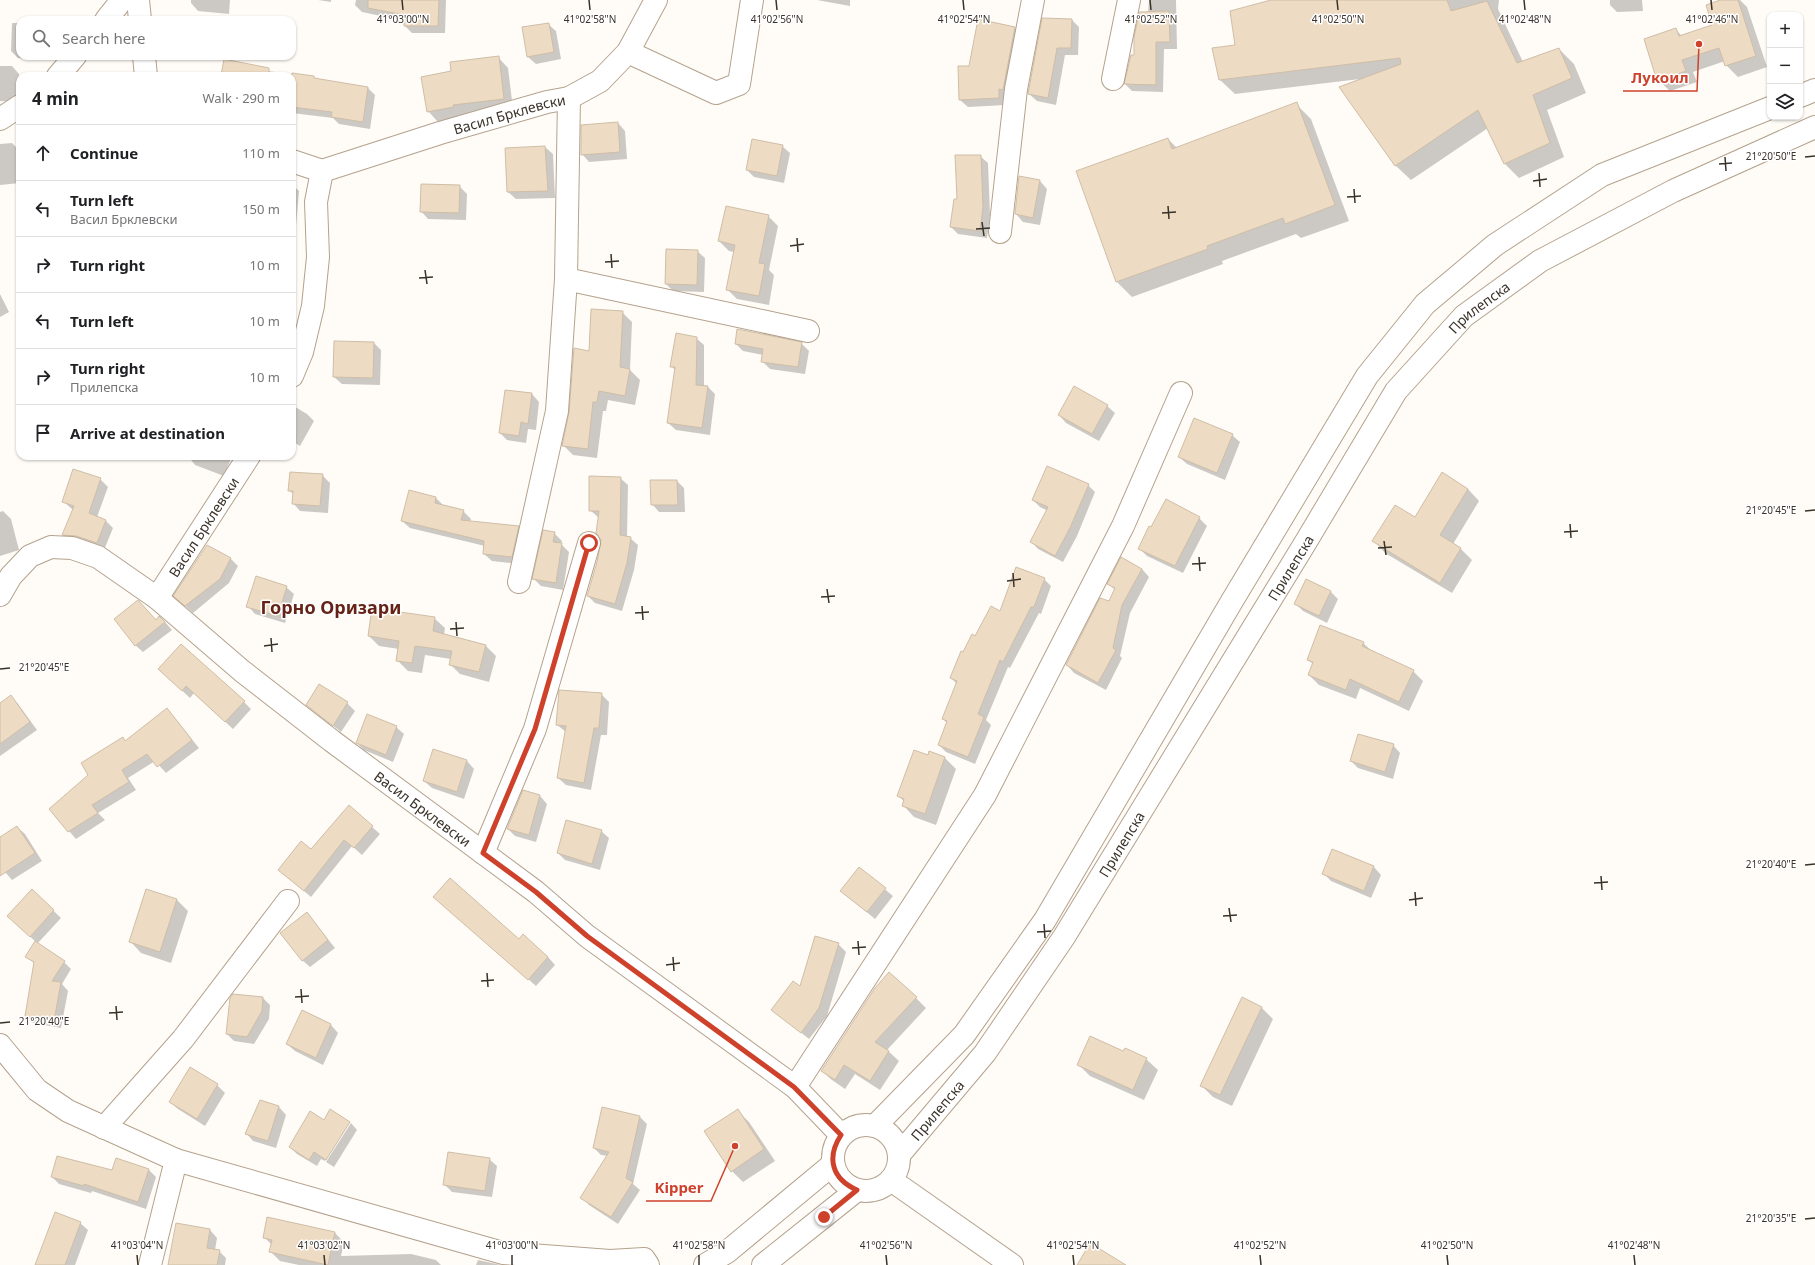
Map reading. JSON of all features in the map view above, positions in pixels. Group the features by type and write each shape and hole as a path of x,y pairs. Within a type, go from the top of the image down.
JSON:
{"street":[{"path":"109,16 122,0"},
{"path":"138,0 140,16"},
{"name":"Васил Брклевски","path":"322,171 440,133 547,102 569,98 600,81 628,52 656,0"},
{"path":"628,52 716,93 739,84 752,0"},
{"path":"1000,232 1016,89 1033,0"},
{"path":"1113,78 1129,0"},
{"path":"61,72 72,60"},
{"path":"144,60 146,72"},
{"path":"1803,95 1815,90"},
{"path":"519,582 557,411 566,279 569,98"},
{"path":"0,119 16,109"},
{"name":"Прилепска","path":"875,1126 964,1035 1045,920 1232,601 1367,376 1425,304 1495,245 1602,175 1767,109"},
{"name":"Прилепска","path":"899,1155 986,1053 1064,937 1304,545 1396,391 1464,316 1540,261 1673,191 1815,127"},
{"path":"296,162 322,171 316,202 318,257 313,306 302,352 296,366"},
{"path":"566,279 808,331"},
{"path":"794,1087 985,795 1123,526 1181,393"},
{"name":"Васил Брклевски","path":"157,598 246,460"},
{"path":"483,853 535,729 589,543"},
{"name":"Васил Брклевски","path":"0,595 11,576 30,556 51,547 72,548 98,556 157,598 242,671 332,741 536,892 587,936 794,1087 841,1135"},
{"path":"104,1128 183,1039 288,901"},
{"path":"0,1045 36,1090 68,1111 176,1160 503,1253 610,1261 644,1259 648,1265"},
{"path":"857,1126 875,1126 885,1130 891,1136 899,1155 899,1164 891,1180 884,1186 876,1190 857,1190 841,1181 833,1164 833,1154 841,1135 857,1126"},
{"path":"150,1265 176,1160"},
{"path":"705,1265 728,1252 833,1164"},
{"path":"891,1180 1012,1265"},
{"path":"763,1265 857,1190"}],"building":[{"path":"368,0 439,0 438,26 404,26 404,15 368,8"},
{"path":"1271,0 1447,0 1451,11 1487,1 1517,63 1559,48 1572,78 1533,95 1550,143 1504,164 1478,110 1395,166 1339,87 1401,64 1400,58 1219,80 1212,48 1235,45 1230,11"},
{"path":"1720,0 1738,0 1756,56 1725,66 1719,48 1682,60 1686,71 1657,81 1644,39 1676,28 1679,36 1712,25 1706,5"},
{"path":"1169,11 1170,42 1156,42 1156,85 1124,84 1131,55 1134,55 1134,38 1139,12"},
{"path":"1042,18 1072,19 1071,48 1057,48 1048,98 1028,94"},
{"path":"978,19 1015,27 1003,90 999,89 999,98 959,100 958,66 969,66"},
{"path":"549,23 554,52 527,57 522,27"},
{"path":"499,56 504,99 453,105 454,107 427,112 421,77 451,71 450,62"},
{"path":"224,60 269,68 269,72 222,72"},
{"path":"296,74 368,87 363,122 331,117 332,112 296,108"},
{"path":"1297,102 1335,205 1285,224 1283,218 1207,246 1208,249 1116,282 1076,171 1168,138 1172,149"},
{"path":"618,122 620,152 581,155 581,125"},
{"path":"752,139 783,145 777,176 746,170"},
{"path":"545,146 548,191 507,192 505,148"},
{"path":"955,155 981,155 983,207 980,231 950,227 954,199 957,199"},
{"path":"1019,176 1040,180 1033,218 1015,214"},
{"path":"421,184 460,185 459,213 420,212"},
{"path":"726,206 769,215 759,263 765,264 759,296 726,290 735,245 718,241"},
{"path":"666,249 698,250 697,285 665,284"},
{"path":"591,309 623,311 620,367 630,369 625,396 599,391 597,402 593,402 588,449 562,446 569,412 574,348 589,351"},
{"path":"737,329 802,342 798,367 761,362 763,349 735,344"},
{"path":"676,333 697,337 696,385 708,386 702,428 667,423 675,367 670,367"},
{"path":"334,341 374,342 373,378 333,377"},
{"path":"1074,386 1108,405 1092,434 1058,415"},
{"path":"505,390 532,393 528,424 521,422 519,436 499,433"},
{"path":"1194,418 1233,434 1217,473 1178,457"},
{"path":"1047,466 1089,484 1070,528 1055,556 1030,542 1048,507 1032,500"},
{"path":"73,469 101,478 89,513 106,520 97,543 76,536 62,535 74,506 62,502"},
{"path":"290,472 323,474 320,506 292,504 293,491 288,491"},
{"path":"1442,472 1468,489 1440,535 1461,548 1440,583 1372,541 1395,505 1415,517"},
{"path":"589,476 621,477 620,535 631,537 627,563 615,604 587,596 597,562 601,540 596,533 599,511 589,511"},
{"path":"650,480 677,480 678,505 651,505"},
{"path":"409,490 436,497 435,503 464,510 461,520 519,526 512,557 483,554 484,541 401,521"},
{"path":"1166,499 1200,517 1175,566 1138,549 1149,526 1151,527"},
{"path":"543,530 555,532 553,542 562,543 556,583 532,579"},
{"path":"207,545 231,558 220,579 185,606 173,596"},
{"path":"1121,557 1142,569 1122,605 1113,648 1116,650 1098,683 1066,665 1100,598 1109,601 1115,588 1107,584"},
{"path":"1016,567 1045,578 1034,607 1031,607 1003,662 1000,660 978,714 984,717 968,757 938,745 947,721 942,719 957,681 950,678 961,651 963,652 972,634 975,636 991,606 1000,611"},
{"path":"256,576 287,586 278,616 246,607"},
{"path":"1306,579 1331,591 1319,616 1294,604"},
{"path":"138,600 156,620 159,616 165,622 135,646 114,619"},
{"path":"372,608 435,617 433,631 486,645 479,672 449,665 452,651 415,646 412,663 396,661 399,641 368,636"},
{"path":"1320,625 1364,642 1362,646 1414,670 1399,702 1350,679 1346,690 1308,675 1313,662 1307,660"},
{"path":"181,644 245,701 225,722 186,686 182,691 158,669"},
{"path":"319,684 348,702 333,726 306,705"},
{"path":"559,690 602,693 599,728 594,728 584,783 557,778 566,726 556,725"},
{"path":"11,695 30,722 0,744 0,703"},
{"path":"167,708 192,740 157,767 147,754 122,770 129,782 92,805 98,813 68,832 49,809 88,775 81,763 123,737 125,741"},
{"path":"367,714 397,726 386,755 356,743"},
{"path":"1358,734 1394,744 1385,772 1350,761"},
{"path":"433,749 467,760 457,792 423,781"},
{"path":"914,750 928,755 929,751 945,757 925,814 902,806 904,799 897,796"},
{"path":"523,790 540,795 529,835 507,829"},
{"path":"349,805 373,826 354,848 344,840 304,891 278,870 301,841 311,849"},
{"path":"566,820 602,830 592,864 557,853"},
{"path":"17,826 35,853 0,876 0,837"},
{"path":"1332,849 1374,866 1364,891 1322,874"},
{"path":"859,867 886,888 867,912 840,891"},
{"path":"450,878 519,939 523,934 548,957 528,980 433,897"},
{"path":"32,889 54,910 30,937 7,916"},
{"path":"146,889 177,899 160,952 129,942"},
{"path":"307,912 328,940 302,961 280,933"},
{"path":"815,936 839,943 819,1008 801,1033 771,1010 793,981 800,986"},
{"path":"35,941 65,961 52,981 61,982 54,1021 25,1016 34,962 25,957"},
{"path":"889,972 917,997 875,1042 889,1051 870,1081 844,1065 835,1080 821,1071 875,988"},
{"path":"233,994 263,997 262,1011 247,1037 226,1034 230,998"},
{"path":"1242,997 1262,1007 1220,1095 1200,1086"},
{"path":"302,1010 331,1024 316,1058 286,1044"},
{"path":"1090,1036 1123,1051 1125,1048 1147,1058 1133,1090 1077,1065"},
{"path":"190,1067 218,1084 197,1119 169,1102"},
{"path":"260,1100 279,1106 268,1141 245,1134"},
{"path":"602,1107 640,1116 626,1178 633,1182 611,1217 580,1198 609,1152 593,1148"},
{"path":"330,1109 350,1122 326,1160 314,1152 309,1160 289,1147 310,1111 324,1120"},
{"path":"738,1109 764,1149 731,1172 704,1131"},
{"path":"448,1152 490,1158 485,1191 443,1185"},
{"path":"57,1156 112,1170 116,1158 149,1169 138,1202 84,1184 84,1186 51,1177"},
{"path":"55,1212 81,1222 65,1265 35,1265"},
{"path":"267,1217 335,1232 328,1265 269,1252 272,1240 263,1238"},
{"path":"176,1223 210,1229 207,1248 220,1250 217,1265 168,1265"},
{"path":"1090,1243 1126,1265 1077,1265"}],"place":[{"name":"Лукоил","path":"1699,44"},
{"name":"Kipper","path":"735,1146"}],"district":[{"name":"Горно Оризари","path":"331,607"}],"route":[{"path":"589,543 535,729 483,853 536,892 587,936 794,1087 841,1135 833,1154 833,1164 841,1181 857,1190 824,1217"}]}
